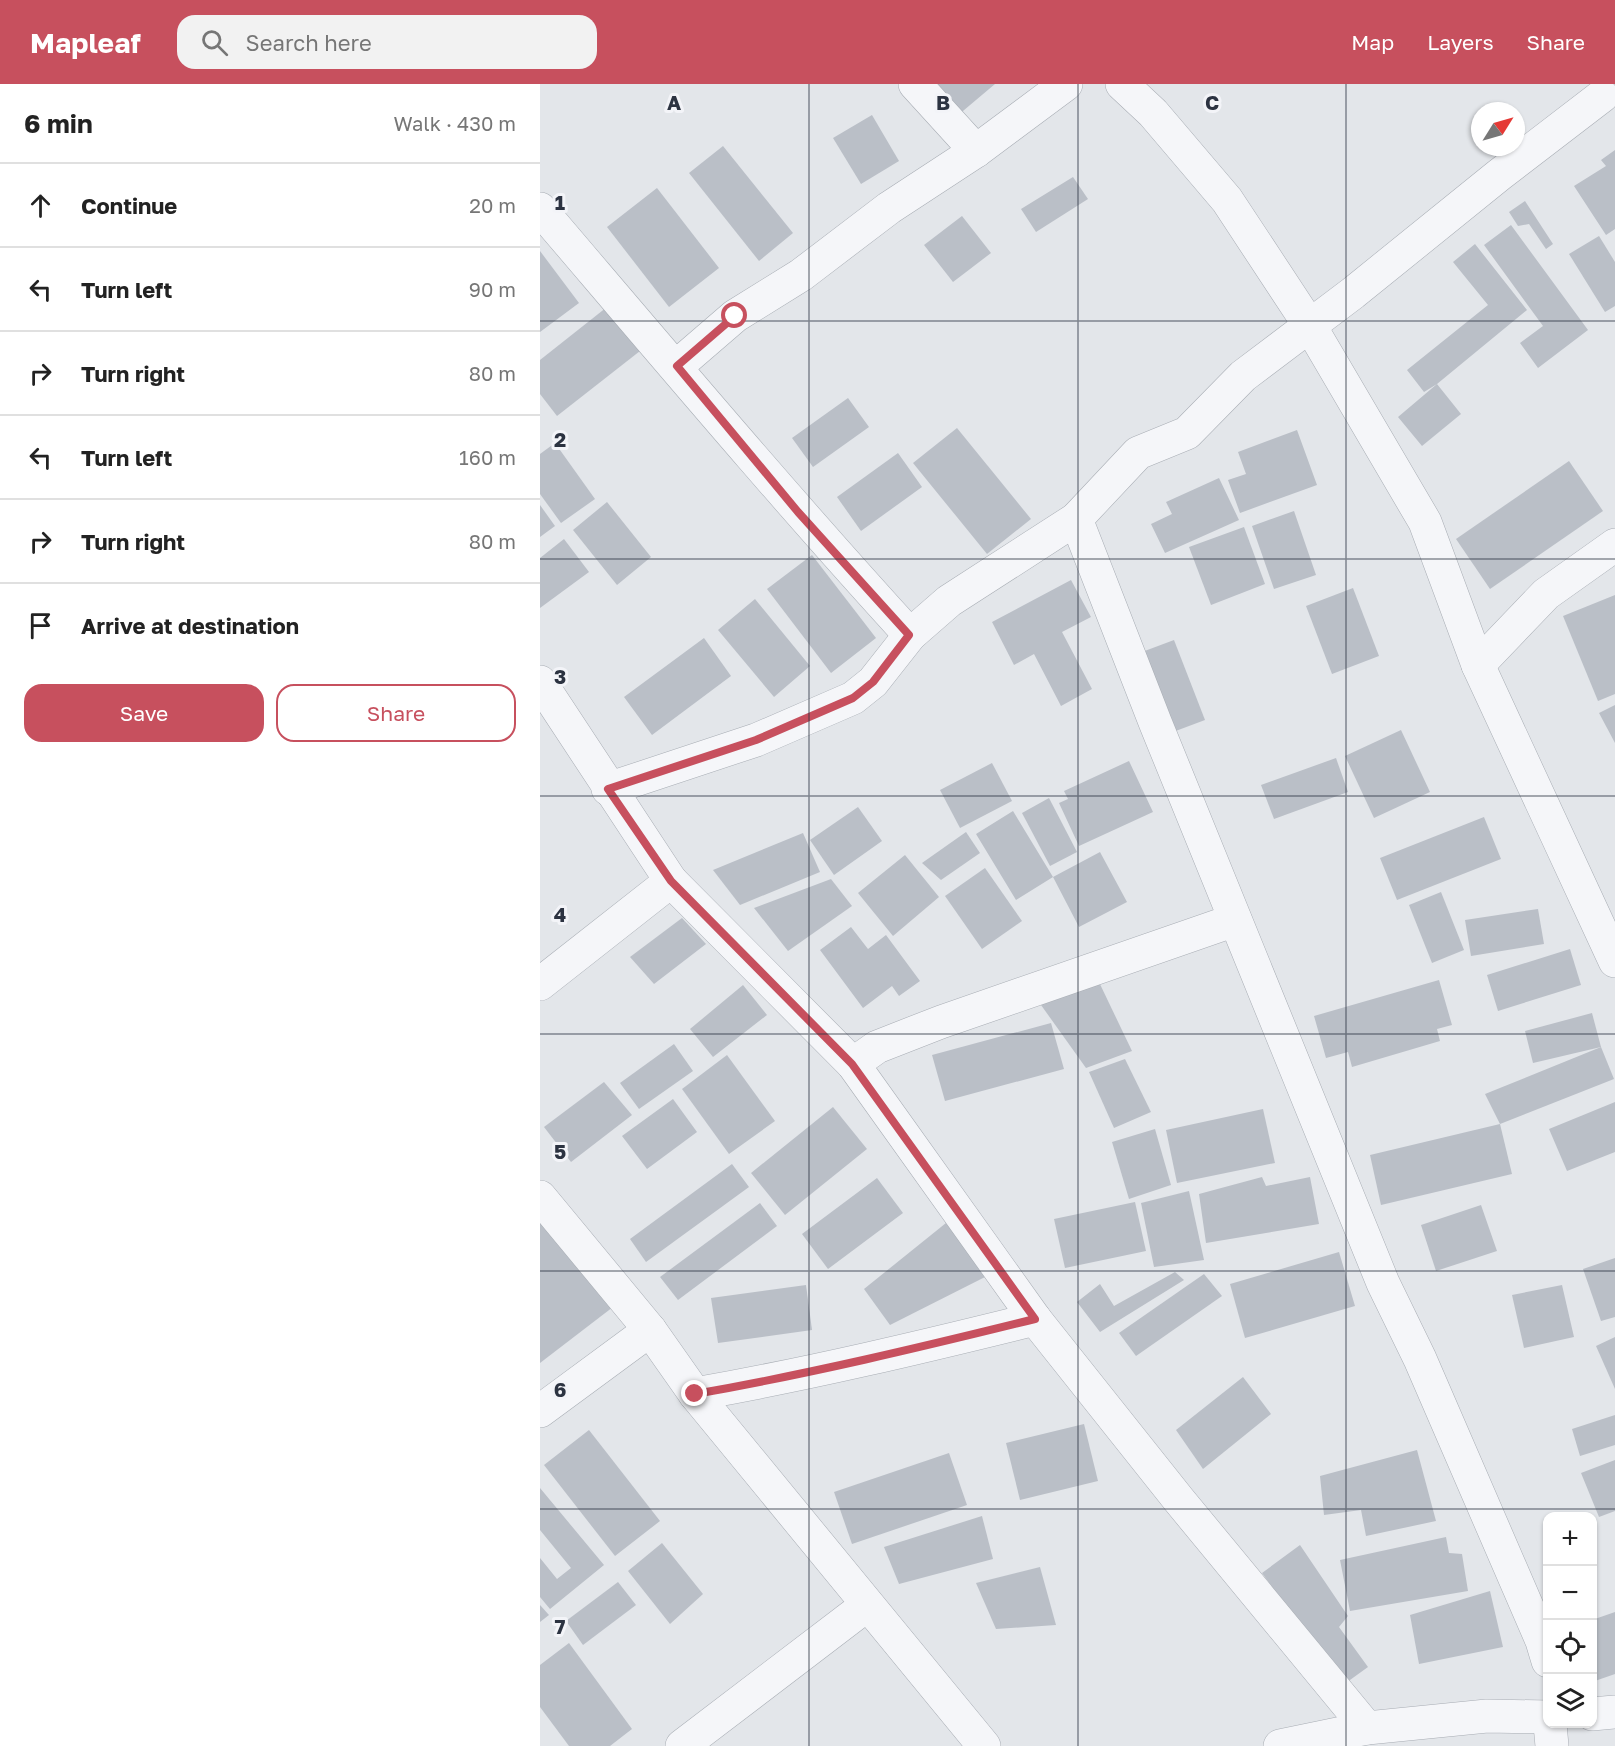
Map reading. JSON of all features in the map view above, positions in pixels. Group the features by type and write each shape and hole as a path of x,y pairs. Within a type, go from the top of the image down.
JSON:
{"street":[{"path":"915,84 976,151"},
{"path":"677,366 735,316 801,275 889,208 976,151 1066,84"},
{"path":"1122,84 1153,113 1227,200 1310,326 1425,522 1478,665 1615,961"},
{"path":"608,789 756,740 853,698 873,682 909,635 949,600 1076,519 1138,453 1187,433 1243,376 1602,96"},
{"path":"540,209 677,366 798,512 909,635"},
{"path":"1076,519 1234,920 1383,1283 1420,1359 1543,1644"},
{"path":"1478,665 1546,594 1615,545"},
{"path":"540,682 571,727 608,789 671,881 852,1064 1035,1319 1193,1517 1367,1728"},
{"path":"540,984 671,881"},
{"path":"852,1064 877,1047 941,1022 1234,920"},
{"path":"540,1197 650,1330 695,1394 984,1746"},
{"path":"695,1394 782,1379 1035,1319"},
{"path":"540,1411 650,1330"},
{"path":"682,1746 867,1605"},
{"path":"1597,1714 1615,1712"},
{"path":"1280,1746 1367,1728 1487,1716 1543,1717"},
{"path":"1550,1728 1552,1746"}],"building":[{"path":"930,84 995,84 957,116"},
{"path":"872,115 899,161 861,184 833,138"},
{"path":"723,146 793,233 759,261 689,173"},
{"path":"1615,150 1615,229 1606,235 1574,186 1606,166 1601,160"},
{"path":"1073,177 1088,199 1036,232 1021,209"},
{"path":"657,188 719,268 669,307 607,227"},
{"path":"1525,201 1553,244 1546,249 1529,224 1518,226 1509,212"},
{"path":"962,216 991,253 953,282 924,245"},
{"path":"1511,225 1588,330 1538,368 1520,343 1543,326 1484,245"},
{"path":"1599,236 1615,262 1615,306 1605,312 1569,254"},
{"path":"1475,244 1527,310 1437,384 1424,392 1407,370 1488,305 1453,262"},
{"path":"540,251 579,303 540,332"},
{"path":"607,307 640,351 557,416 540,394 540,360"},
{"path":"1437,384 1461,414 1422,446 1398,417"},
{"path":"848,398 869,427 813,467 792,438"},
{"path":"957,428 1031,519 987,554 913,463"},
{"path":"1297,430 1317,485 1240,513 1228,480 1246,474 1238,452"},
{"path":"555,443 595,499 561,523 540,494 540,454"},
{"path":"898,453 922,487 861,531 837,497"},
{"path":"1569,461 1603,511 1490,589 1456,539"},
{"path":"1219,478 1239,520 1165,553 1151,524 1172,514 1166,502"},
{"path":"607,502 651,557 617,585 573,530"},
{"path":"540,505 555,526 540,537"},
{"path":"1294,511 1316,575 1274,589 1252,526"},
{"path":"1244,527 1265,584 1211,605 1189,547"},
{"path":"564,539 589,572 540,608 540,558"},
{"path":"812,555 876,638 831,673 767,589"},
{"path":"1071,580 1091,617 1062,632 1092,689 1061,706 1034,654 1014,665 992,622"},
{"path":"1353,588 1379,656 1332,674 1306,606"},
{"path":"1615,595 1615,694 1598,701 1563,616"},
{"path":"755,599 810,666 774,697 718,630"},
{"path":"704,638 731,676 652,735 624,697"},
{"path":"1174,640 1205,720 1173,732 1142,652"},
{"path":"1615,705 1615,743 1599,713"},
{"path":"1401,730 1430,792 1374,818 1345,756"},
{"path":"1336,758 1348,792 1274,819 1261,785"},
{"path":"1129,761 1153,812 1079,846 1059,803 1068,799 1064,791"},
{"path":"992,763 1012,801 960,828 940,790"},
{"path":"1049,798 1077,852 1050,866 1022,813"},
{"path":"858,807 882,841 834,875 810,840"},
{"path":"1013,811 1053,877 1016,900 976,834"},
{"path":"1484,817 1501,859 1397,900 1380,858"},
{"path":"966,832 980,853 941,880 922,863"},
{"path":"803,833 820,872 740,905 713,870"},
{"path":"1100,852 1127,902 1079,927 1053,877"},
{"path":"905,855 939,897 893,936 858,893"},
{"path":"985,868 1022,921 982,949 945,896"},
{"path":"831,879 852,906 788,951 754,908"},
{"path":"1441,892 1464,950 1432,963 1409,905"},
{"path":"1538,909 1544,944 1471,956 1465,920"},
{"path":"682,918 706,944 654,984 630,957"},
{"path":"851,927 868,949 886,935 920,981 899,996 892,986 863,1008 820,950"},
{"path":"1570,949 1581,985 1498,1011 1487,975"},
{"path":"1098,980 1132,1051 1086,1068 1041,1005"},
{"path":"1439,980 1452,1025 1437,1029 1440,1041 1352,1067 1348,1052 1326,1058 1314,1016"},
{"path":"743,985 767,1015 713,1057 690,1029"},
{"path":"1592,1013 1601,1047 1533,1063 1525,1031"},
{"path":"1051,1023 1064,1069 945,1101 932,1055"},
{"path":"674,1044 693,1071 639,1109 620,1083"},
{"path":"1601,1047 1614,1079 1500,1124 1485,1094"},
{"path":"727,1055 775,1121 729,1154 682,1089"},
{"path":"1125,1059 1151,1112 1114,1128 1089,1072"},
{"path":"604,1082 632,1115 571,1162 544,1127"},
{"path":"673,1099 697,1132 647,1169 622,1136"},
{"path":"1615,1102 1615,1152 1567,1171 1549,1129"},
{"path":"833,1107 867,1149 785,1215 751,1173"},
{"path":"1263,1109 1275,1163 1177,1183 1166,1130"},
{"path":"1500,1124 1512,1174 1381,1205 1370,1155"},
{"path":"1155,1129 1171,1185 1129,1199 1112,1142"},
{"path":"732,1164 749,1187 646,1262 630,1239"},
{"path":"1262,1177 1266,1186 1310,1177 1319,1224 1206,1243 1199,1194"},
{"path":"877,1178 903,1213 828,1269 802,1234"},
{"path":"1189,1191 1204,1260 1154,1267 1141,1203"},
{"path":"1135,1202 1146,1251 1065,1268 1054,1219"},
{"path":"760,1203 777,1226 678,1300 660,1277"},
{"path":"1481,1205 1497,1251 1436,1271 1421,1225"},
{"path":"540,1222 613,1307 540,1363"},
{"path":"946,1223 987,1276 890,1325 864,1289"},
{"path":"1339,1252 1355,1306 1245,1338 1230,1284"},
{"path":"1615,1258 1615,1317 1601,1321 1583,1269"},
{"path":"1175,1272 1184,1280 1100,1332 1077,1302 1100,1284 1114,1306"},
{"path":"1204,1274 1222,1296 1136,1356 1119,1333"},
{"path":"806,1285 812,1330 718,1343 711,1298"},
{"path":"1562,1285 1574,1337 1524,1348 1512,1295"},
{"path":"1615,1337 1615,1389 1596,1346"},
{"path":"1243,1377 1271,1414 1203,1469 1176,1430"},
{"path":"1615,1415 1615,1445 1580,1456 1572,1429"},
{"path":"1084,1424 1098,1481 1020,1500 1006,1443"},
{"path":"589,1430 660,1521 615,1556 544,1465"},
{"path":"1417,1450 1436,1521 1366,1536 1361,1510 1324,1515 1320,1476"},
{"path":"949,1453 967,1505 852,1544 834,1492"},
{"path":"1615,1460 1615,1511 1599,1517 1581,1473"},
{"path":"540,1488 604,1565 550,1609 540,1597 540,1558 557,1579 571,1568 540,1530"},
{"path":"982,1516 993,1559 899,1584 884,1547"},
{"path":"1446,1537 1449,1553 1462,1554 1468,1591 1350,1611 1340,1560"},
{"path":"662,1543 703,1594 670,1624 628,1571"},
{"path":"1300,1545 1348,1616 1339,1627 1368,1667 1343,1685 1262,1573"},
{"path":"1040,1567 1056,1625 996,1629 976,1583"},
{"path":"618,1582 636,1605 583,1645 566,1621"},
{"path":"1490,1591 1503,1647 1419,1664 1410,1615"},
{"path":"540,1605 549,1615 540,1622"},
{"path":"1615,1612 1615,1674 1597,1680 1597,1620"},
{"path":"569,1643 632,1729 610,1746 569,1746 540,1707 540,1665"}],"route":[{"path":"695,1394 782,1379 1035,1319 852,1064 671,881 608,789 756,740 853,698 873,682 909,635 798,512 677,366 735,316"}]}
